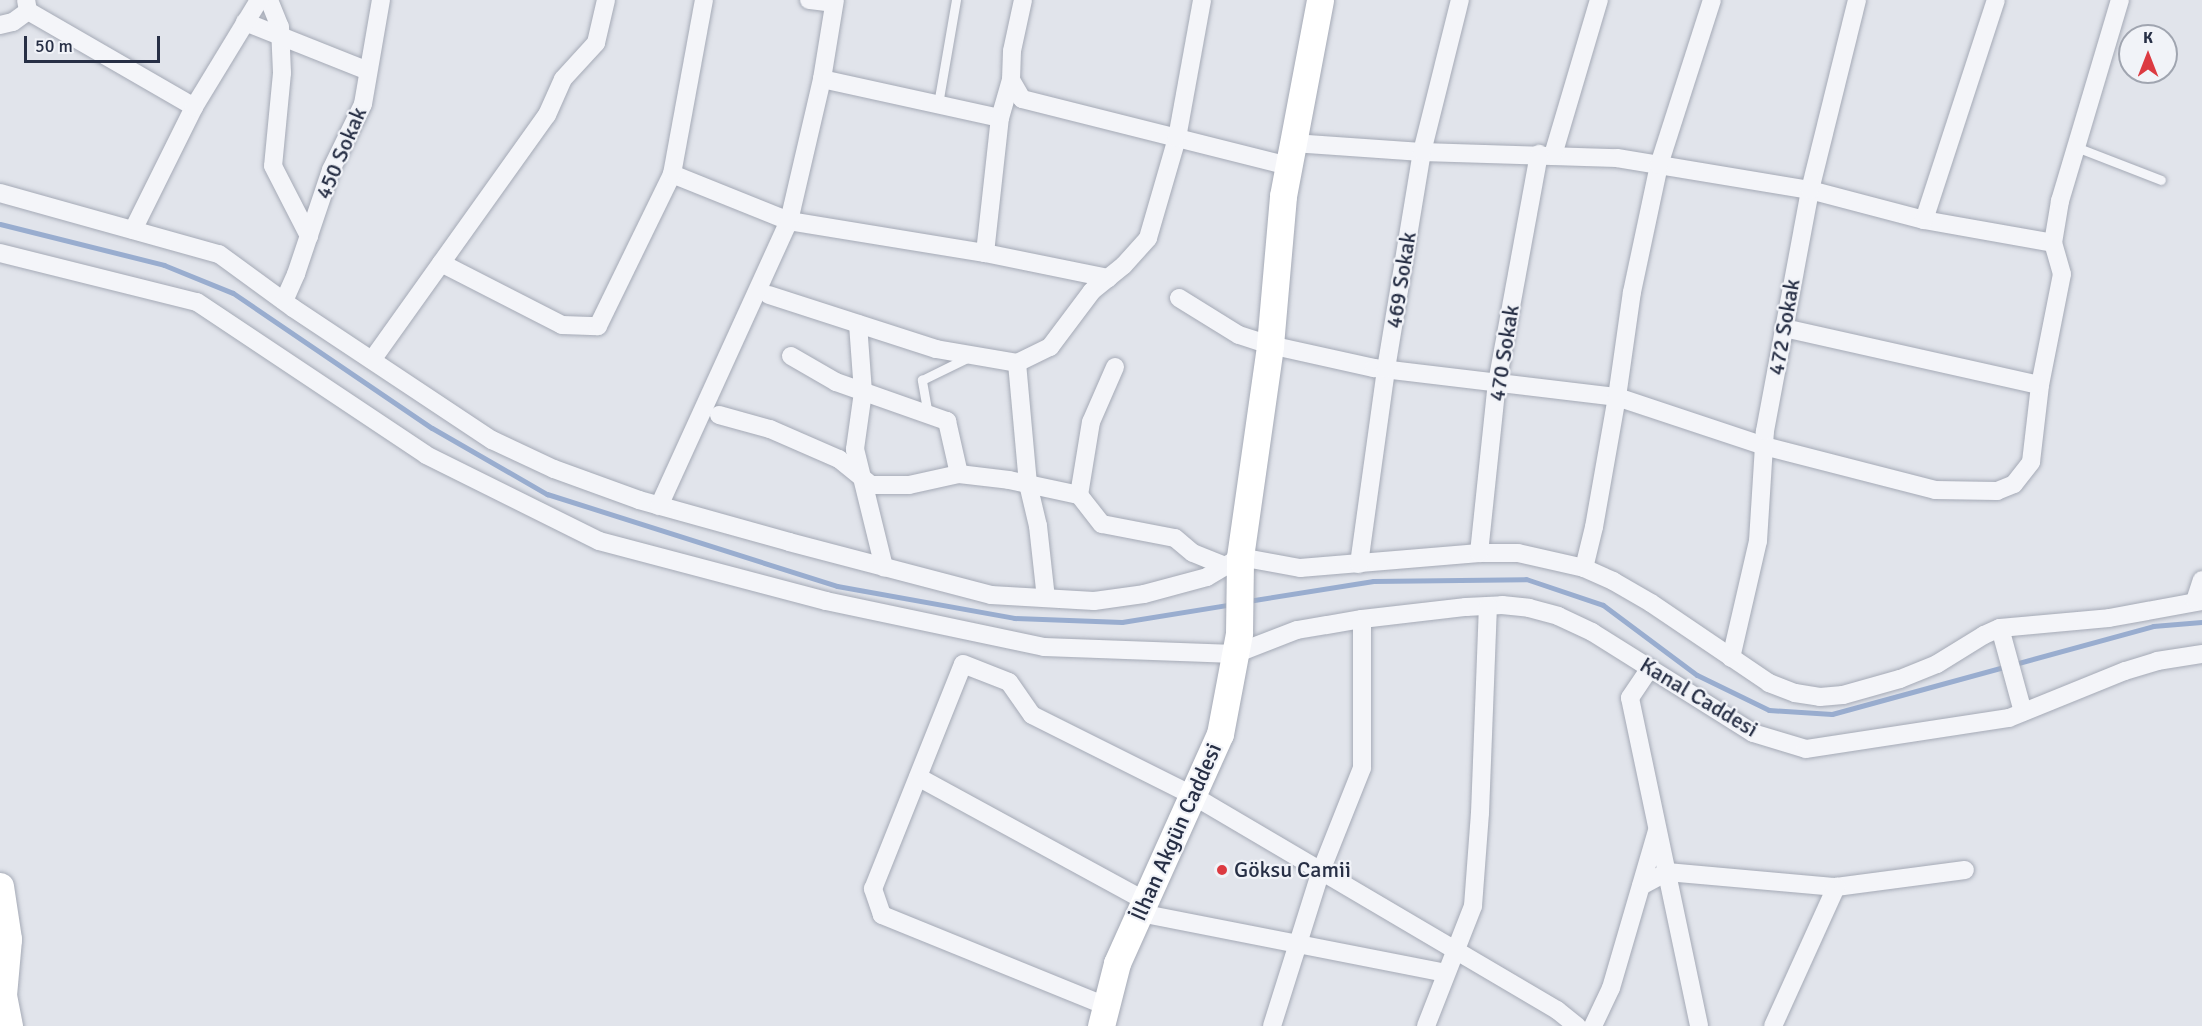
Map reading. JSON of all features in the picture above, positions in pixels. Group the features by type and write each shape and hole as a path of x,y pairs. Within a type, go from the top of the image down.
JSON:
{"main road":[{"name":"İlhan Akgün Caddesi","path":"1103,1016 1117,963 1220,734 1237,644 1235,566 1270,345 1283,196 1320,0"},
{"path":"0,886 8,939 3,968 3,995 9,1026"}],"street":[{"path":"133,230 194,107 259,0"},
{"path":"269,0 280,27 282,73 273,166 309,236"},
{"name":"450 Sokak","path":"284,301 331,170 363,104 381,0"},
{"path":"372,360 547,115 563,78 596,43 606,0"},
{"path":"441,264 562,325 598,326 672,174 704,0"},
{"path":"659,506 789,221 822,78 835,2 808,0"},
{"path":"985,253 1000,118 1011,80 1012,51 1023,0"},
{"path":"769,296 936,349 1017,363 1050,347 1092,291 1124,265 1148,238 1177,138 1202,0"},
{"name":"469 Sokak","path":"1359,564 1386,369 1422,152 1460,0"},
{"name":"470 Sokak","path":"1479,554 1497,383 1546,155 1599,0"},
{"path":"1584,568 1617,397 1632,292 1659,165 1712,0"},
{"name":"472 Sokak","path":"1731,658 1758,541 1764,446 1809,190 1857,0"},
{"path":"1924,220 1996,0"},
{"path":"1179,298 1239,335 1270,345 1386,369 1617,397 1764,446 1935,490 1997,491 2014,484 2031,462 2040,385 2062,274 2053,243 2060,201 2120,0"},
{"path":"0,25 13,22 27,5 194,107"},
{"path":"245,22 368,71"},
{"path":"822,78 1000,118"},
{"path":"1011,80 1022,99 1177,138 1291,155 1422,152 1617,158 1809,190 1924,220 2053,243"},
{"path":"672,174 789,221 985,253 1108,278"},
{"path":"0,193 219,254 284,301 492,440 554,469 659,506 992,595 1094,601 1144,594 1207,577 1235,566"},
{"path":"0,253 197,302 426,455 599,541 826,602 1044,647 1237,644"},
{"path":"858,324 863,392 855,449 884,567"},
{"path":"1784,328 2040,385"},
{"path":"792,356 836,382 947,421 959,474"},
{"path":"1017,363 1028,484 1038,526 1046,598"},
{"path":"1078,495 1091,422 1115,367"},
{"path":"719,415 770,429 839,459 871,485 909,485 959,474 1028,484 1078,495 1102,524 1175,538 1193,552 1235,566 1300,568 1479,554 1518,554 1584,568 1651,603 1769,683 1794,693 1820,697 1843,695 1900,679 1937,664 1984,635 2000,628 2109,618 2198,601 2202,580"},
{"path":"1426,1026 1473,906 1480,813 1488,606"},
{"name":"Kanal Caddesi","path":"1237,644 1297,630 1362,619 1488,606 1529,609 1558,616 1592,632 1714,711 1753,733 1806,749 1986,722 2023,712 2157,661 2202,654"},
{"path":"1272,1026 1321,871 1362,768 1362,619"},
{"path":"2000,628 2023,712"},
{"path":"1103,1016 882,915 873,889 963,664 1009,682 1032,715 1192,795 1557,1010 1578,1026"},
{"path":"1650,668 1630,698 1699,1026"},
{"path":"918,777 1142,907 1298,944 1446,973"},
{"path":"1593,1026 1611,988 1658,828"},
{"path":"1641,886 1667,872 1836,887 1965,870"},
{"path":"1773,1026 1836,887"}],"lane":[{"path":"938,104 956,0"},
{"path":"2076,147 2161,180"},
{"path":"928,415 922,380 973,355"}],"waterway":[{"path":"0,224 164,265 233,293 432,428 547,494 837,586 1014,618 1122,622 1233,604"},
{"path":"1248,601 1373,581 1526,579 1603,605 1697,675 1769,710 1832,714 2153,626 2202,622"}],"place":[{"name":"Göksu Camii","path":"1222,870"}]}
